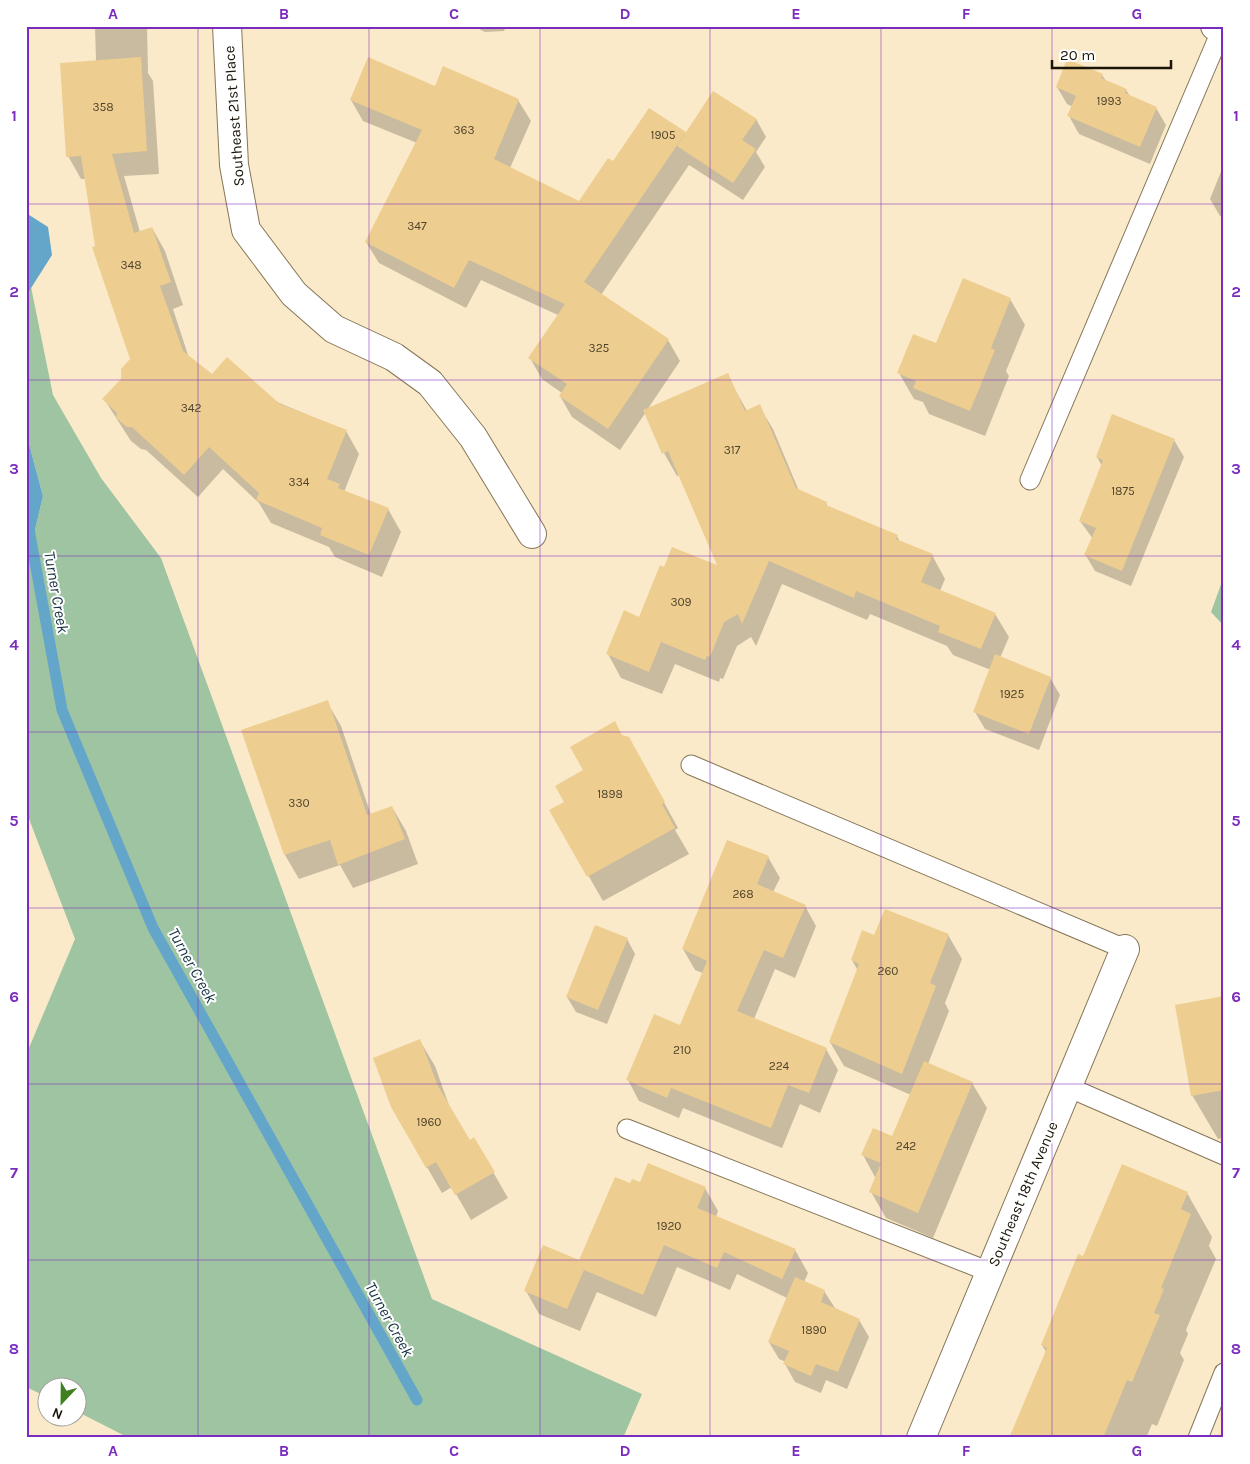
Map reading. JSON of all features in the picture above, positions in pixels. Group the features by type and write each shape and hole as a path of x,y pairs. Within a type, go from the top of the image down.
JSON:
{"street":[{"name":"Southeast 21st Place","path":"227,26 234,165 246,230 294,294 334,329 394,357 430,383 473,438 532,534"},
{"name":"Southeast 18th Avenue","path":"921,1438 1125,949"}],"lane":[{"path":"1030,480 1220,28"},
{"path":"691,765 1125,949"},
{"path":"1068,1086 1224,1155"},
{"path":"628,1129 990,1272"},
{"path":"1198,1438 1224,1373"}],"green space":[{"path":"31,287 53,395 101,478 161,558 432,1299 642,1394 623,1438 129,1438 88,1417 88,1376 38,1376 38,1393 26,1387 26,1055 75,939 26,811 26,568 43,496 26,433 26,296"},
{"path":"1224,576 1224,626 1211,612"}],"water":[{"path":"26,213 48,227 52,255 26,296"},
{"path":"26,433 43,496 26,568"}],"building":[{"path":"141,57 147,151 112,154 134,233 152,227 171,282 160,286 183,351 212,374 227,357 280,404 347,430 327,479 340,484 338,488 389,508 369,555 320,535 322,528 256,500 259,493 209,447 184,475 132,427 127,427 116,418 117,413 102,399 121,379 121,369 130,359 92,247 95,246 81,156 66,157 60,63"},
{"path":"368,57 435,86 443,66 519,99 494,159 579,201 608,158 613,161 649,108 686,132 584,282 669,339 608,429 559,396 567,384 528,358 565,304 469,260 454,288 365,242 422,130 350,100"},
{"path":"1067,59 1103,74 1101,78 1127,89 1125,93 1157,107 1140,147 1067,116 1076,96 1056,87"},
{"path":"713,91 757,119 742,140 756,149 733,183 677,146"},
{"path":"963,278 1011,298 991,348 995,350 970,411 913,388 916,381 897,373 913,334 936,343"},
{"path":"728,373 745,411 760,404 796,488 827,502 826,505 898,535 896,539 933,554 921,582 996,613 981,649 938,632 940,626 856,591 854,598 769,561 742,624 738,614 724,622 710,657 707,656 705,660 661,642 649,672 606,654 624,610 639,617 660,565 664,567 672,547 717,565 668,451 662,454 643,410"},
{"path":"1112,414 1175,439 1122,571 1084,555 1096,528 1079,521 1103,460 1096,457"},
{"path":"995,654 1051,677 1029,734 973,712"},
{"path":"328,700 367,815 392,806 405,839 338,865 330,840 284,855 241,730"},
{"path":"615,721 622,735 629,737 665,802 662,804 675,828 587,877 549,810 564,802 555,786 583,770 570,747"},
{"path":"727,840 769,856 757,884 806,905 783,958 764,950 737,1011 827,1048 809,1093 788,1085 771,1128 671,1088 667,1098 626,1080 654,1014 680,1025 707,961 682,949"},
{"path":"885,909 949,934 930,983 936,986 902,1074 829,1042 859,964 851,960 862,930 874,935"},
{"path":"595,925 628,938 598,1010 566,997"},
{"path":"1224,996 1224,1090 1191,1096 1175,1005"},
{"path":"420,1039 438,1086 470,1140 474,1137 495,1172 455,1195 436,1162 426,1168 391,1107 373,1058"},
{"path":"924,1061 973,1082 918,1213 869,1192 881,1163 861,1155 873,1128 892,1136"},
{"path":"648,1163 706,1187 697,1208 796,1249 782,1279 724,1252 717,1268 664,1245 643,1295 584,1270 567,1309 524,1291 543,1245 579,1260 615,1177 630,1183 632,1179 640,1182"},
{"path":"1122,1164 1188,1192 1181,1209 1191,1214 1161,1288 1164,1289 1154,1313 1160,1315 1132,1382 1127,1380 1103,1438 1009,1438 1047,1348 1041,1345 1078,1254 1083,1256"},
{"path":"795,1277 825,1290 821,1302 860,1319 838,1372 816,1364 811,1376 783,1364 789,1351 768,1342"}],"waterway":[{"name":"Turner Creek","path":"26,513 62,710 153,928 417,1400"}]}
